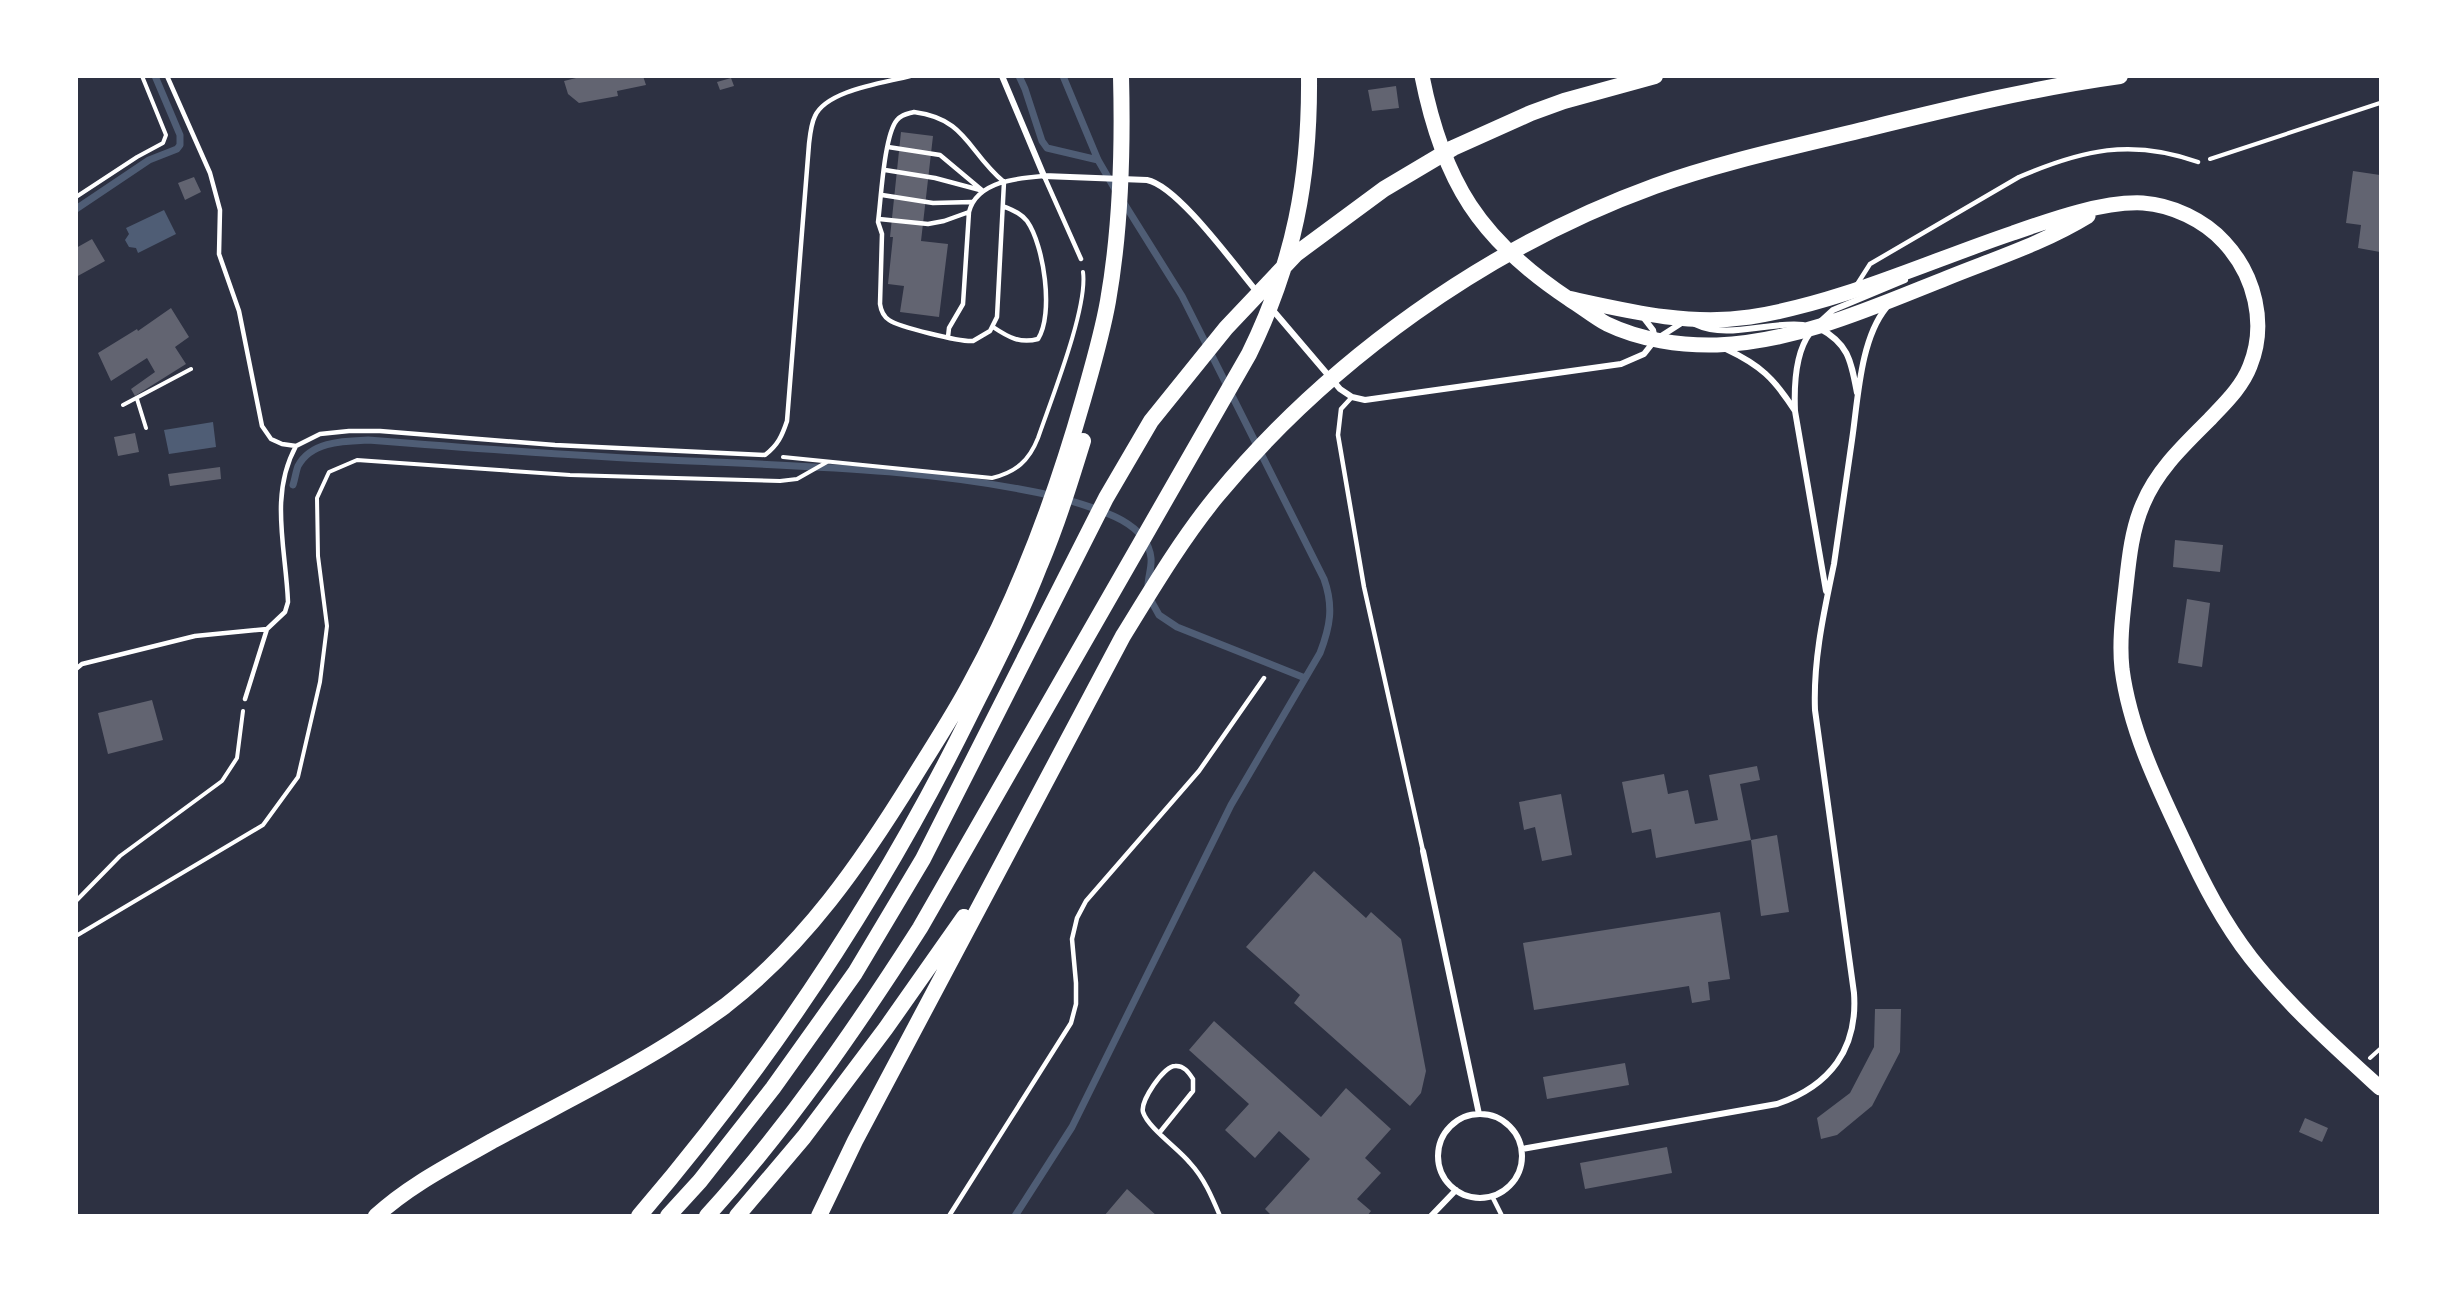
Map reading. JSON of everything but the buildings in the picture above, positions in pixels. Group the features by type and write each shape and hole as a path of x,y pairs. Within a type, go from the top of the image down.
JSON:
{"highway":[{"path":"376,1215 428,1177 652,1055 727,1004 781,957 841,889 882,830 970,686 1035,563 1073,435 1107,302 1122,175 1121,76"},
{"path":"639,1215 714,1123 793,1017 880,882 941,773 1006,644 1084,438 1117,308 1131,176 1133,127 1131,76"},
{"path":"707,1215 751,1165 864,1016 941,892 1248,354 1283,273 1295,228 1307,161 1309,76"},
{"path":"668,1215 700,1181 766,1097 842,992 923,859 1090,527 1128,459 1172,394 1260,291 1296,254 1325,232 1384,189 1453,148 1553,105 1655,76"},
{"path":"819,1215 855,1141 1123,636 1175,553 1215,499 1305,402 1443,293 1522,245 1653,187 1764,153 2006,96 2120,76"},
{"path":"737,1215 804,1137 886,1028 1004,860"}],"main road":[{"path":"1422,76 1439,144 1468,202 1489,231 1512,256 1540,280 1607,324 1655,340 1717,345 1770,338 1816,327 1892,300 2043,238 2101,208"},
{"path":"1568,298 1638,313 1687,320 1760,315 1823,300 2056,218 2133,203 2157,205 2183,214 2206,226 2226,244 2244,271 2255,298 2258,321 2256,346 2247,373 2226,402 2160,472 2150,488 2137,520 2127,573 2121,644 2122,669 2132,717 2174,820 2203,883 2237,939 2289,1001 2380,1088"}],"street":[{"path":"1002,76 1044,176 1147,180 1160,184 1183,204 1340,389 1352,397 1372,399 1621,364 1644,354 1655,340 1687,320 1714,331 1783,324 1816,327 1836,338 1849,356 1858,399"},
{"path":"1826,594 1795,411 1795,386 1805,341 1833,310 1966,257 1975,245"},
{"path":"1522,1149 1777,1104 1810,1089 1827,1074 1844,1053 1854,1023 1854,993 1815,710 1815,671 1868,345 1880,315 1892,300"},
{"path":"1638,313 1651,326 1655,340"},
{"path":"1717,345 1761,368 1776,382 1795,411"},
{"path":"1423,851 1479,1114"},
{"path":"1479,1114 1502,1120 1511,1128 1522,1149 1520,1169 1516,1179 1501,1193 1492,1196 1469,1196 1456,1190 1441,1171 1438,1158 1440,1145 1454,1123 1479,1114"},
{"path":"1431,1215 1456,1190"}],"lane":[{"path":"167,76 210,173 220,210 219,254 239,311 262,426 271,439 282,444 296,446 320,434 349,430 380,431 555,445 765,455 775,448 782,437 787,421 808,144 814,117 824,103 843,94 910,76"},
{"path":"914,112 936,116 957,128 983,162 1004,182 997,317 993,327 982,338 973,341 948,337 892,322 882,312 880,304 882,234 879,219 888,147 893,126 905,114 914,112"},
{"path":"888,147 940,156 983,191"},
{"path":"1854,289 1862,273 1870,264 2019,177 2042,167 2103,150 2138,148 2177,155 2198,162"},
{"path":"885,170 935,178 983,191"},
{"path":"948,337 949,328 963,304 969,212 972,202 983,191 1004,182 1044,176 1080,259"},
{"path":"882,195 933,203 972,202"},
{"path":"993,327 1011,338 1029,342 1038,339 1045,320 1042,268 1032,231 1021,215 1003,206"},
{"path":"879,219 928,224 969,212"},
{"path":"1352,397 1341,409 1340,447 1364,587 1423,851"},
{"path":"245,699 267,629 285,612 288,602 281,506 282,483 287,464 296,446"},
{"path":"76,669 82,664 195,636 267,629"},
{"path":"949,1215 1071,1023 1076,1004 1072,939 1077,918 1086,901 1199,771 1264,678"},
{"path":"1160,1132 1194,1091 1193,1079 1182,1067 1174,1065 1168,1069 1144,1098 1143,1111 1148,1121 1200,1175 1220,1215"},
{"path":"1492,1196 1502,1215"}],"path":[{"path":"76,197 137,157 163,143 166,135 142,76"},
{"path":"2198,162 2380,104"},
{"path":"765,455 992,478 1008,474 1021,466 1035,446 1073,331 1083,290 1080,259"},
{"path":"123,405 191,369"},
{"path":"137,399 146,428"},
{"path":"76,936 263,825 298,777 320,682 327,626 318,556 317,498 329,472 357,460 570,475 780,481 797,479 827,462"},
{"path":"76,901 120,856 222,781 237,758 245,699"}],"water":[{"path":"164,210 176,234 138,253 136,248 129,247 125,240 129,234 126,228"},
{"path":"213,422 216,447 169,454 164,430"}],"waterway":[{"path":"76,209 149,160 177,149 180,145 180,135 155,76"},
{"path":"1019,76 1042,141 1047,148 1098,160"},
{"path":"1063,76 1098,160 1116,191"},
{"path":"1015,1216 1072,1127 1231,805 1320,653 1330,617 1329,599 1324,579 1182,296 1122,200"},
{"path":"293,485 298,466 311,452 329,444 368,440 593,456 862,470 959,479 1054,496"},
{"path":"1064,499 1117,518 1140,534 1151,558 1148,586"},
{"path":"1149,597 1159,615 1177,627 1305,678"}]}
